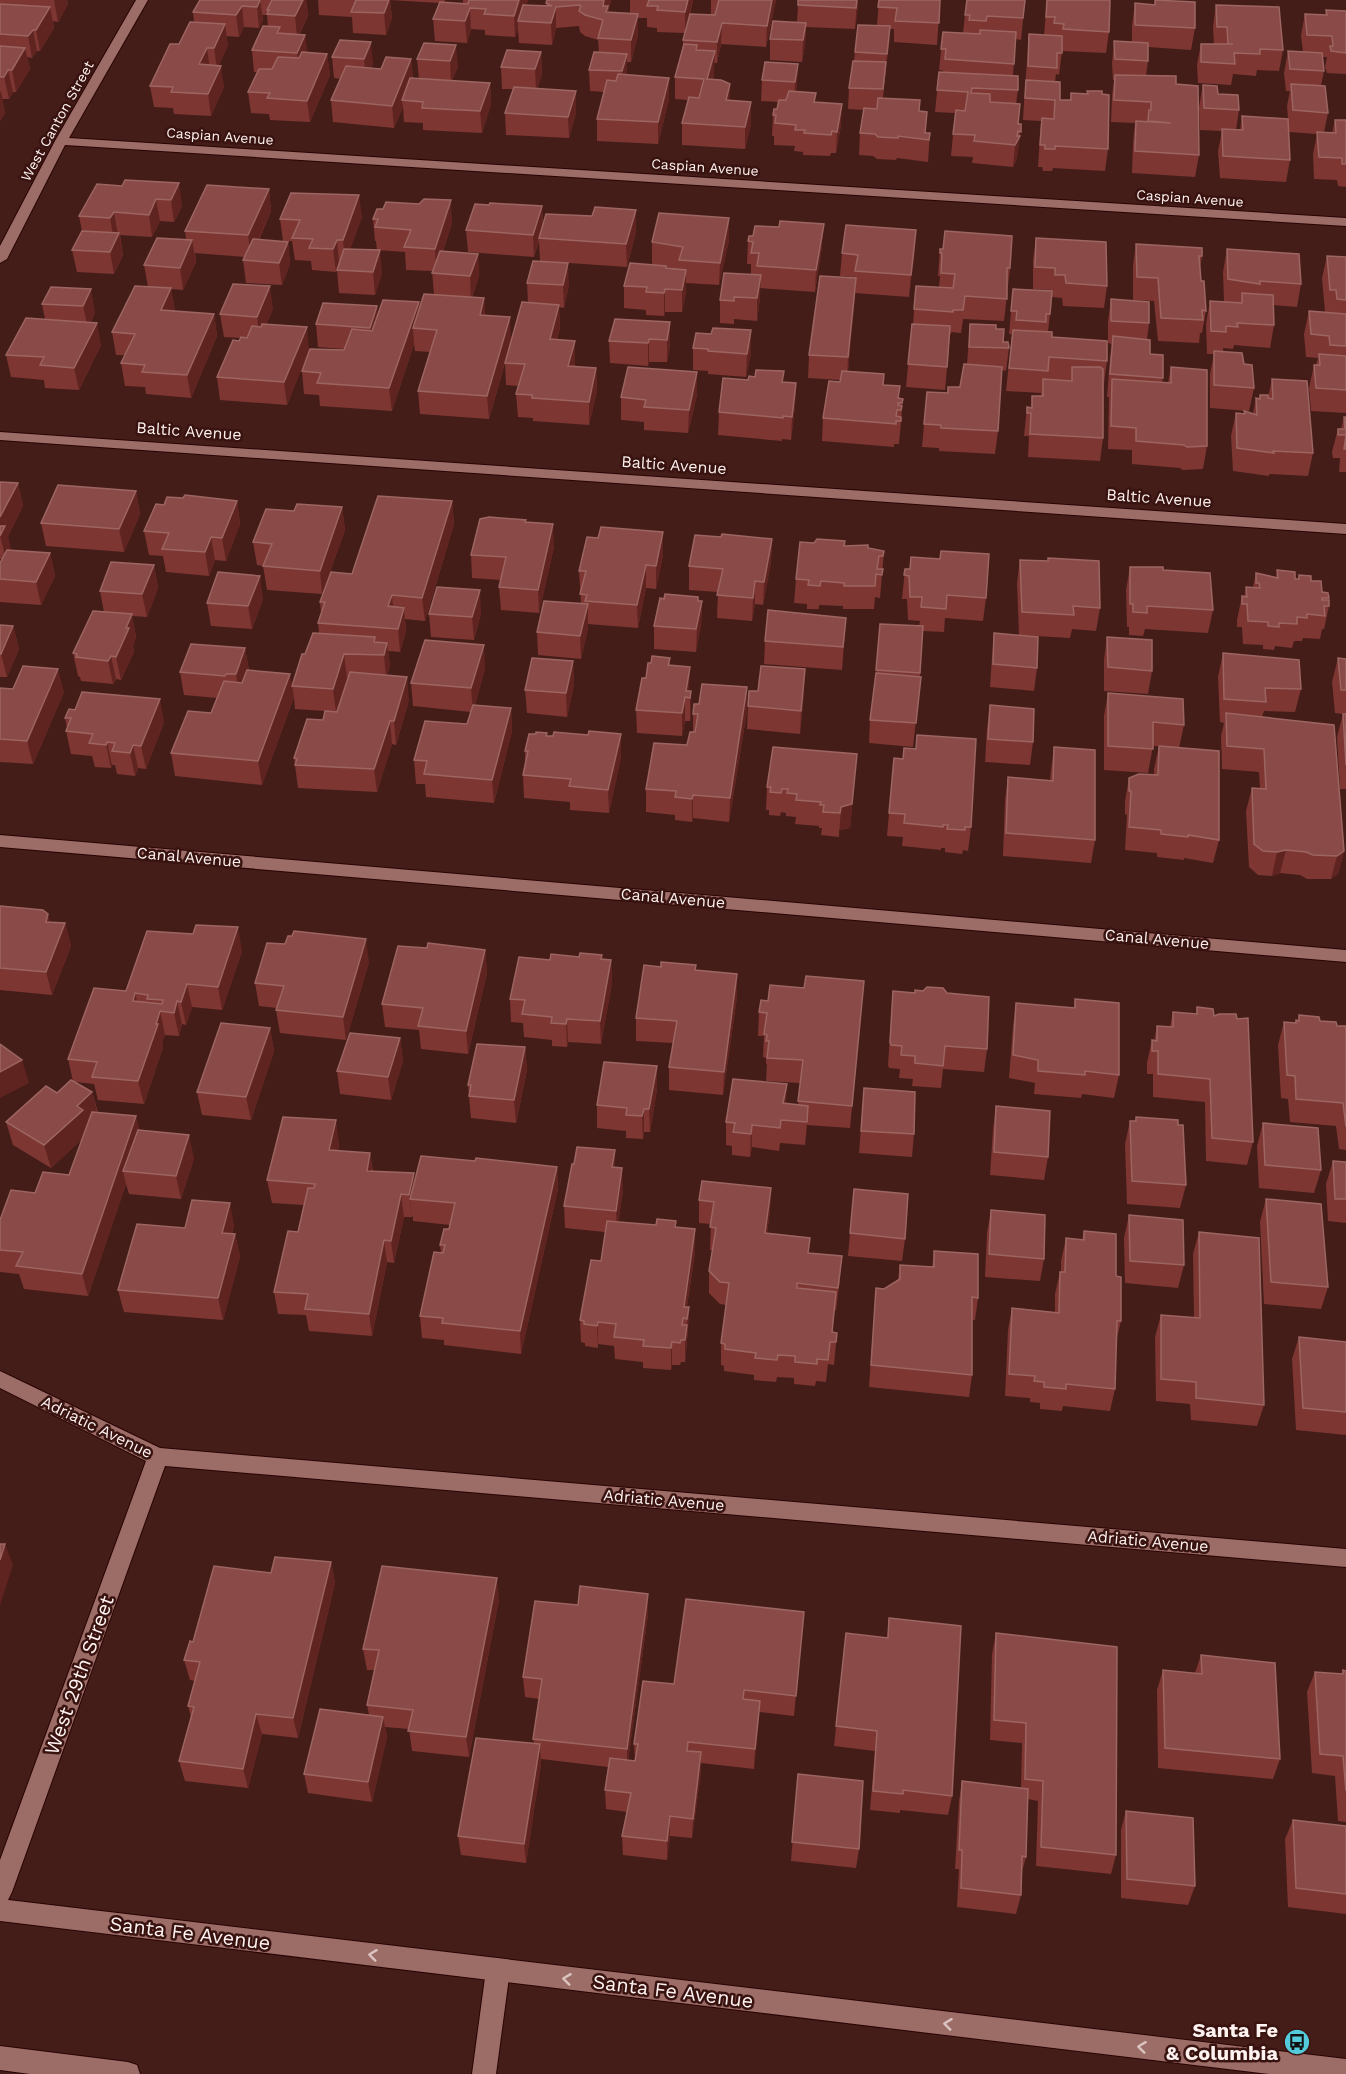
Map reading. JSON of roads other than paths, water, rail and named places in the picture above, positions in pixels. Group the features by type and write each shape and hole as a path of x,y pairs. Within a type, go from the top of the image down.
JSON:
{"street":[{"name":"West Canton Street","path":"0,259 61,141 142,0"},
{"name":"Caspian Avenue","path":"61,141 1346,222"},
{"name":"Baltic Avenue","path":"0,436 1346,529"},
{"name":"Canal Avenue","path":"0,841 1346,956"},
{"name":"Adriatic Avenue","path":"0,1378 158,1457 1346,1558"},
{"name":"West 29th Street","path":"0,1892 158,1457"},
{"name":"Santa Fe Avenue","path":"0,1910 1346,2071"},
{"path":"484,2074 498,1970"},
{"path":"0,2058 128,2074"}],"place":[{"name":"Santa Fe & Columbia","path":"1297,2042"}]}
